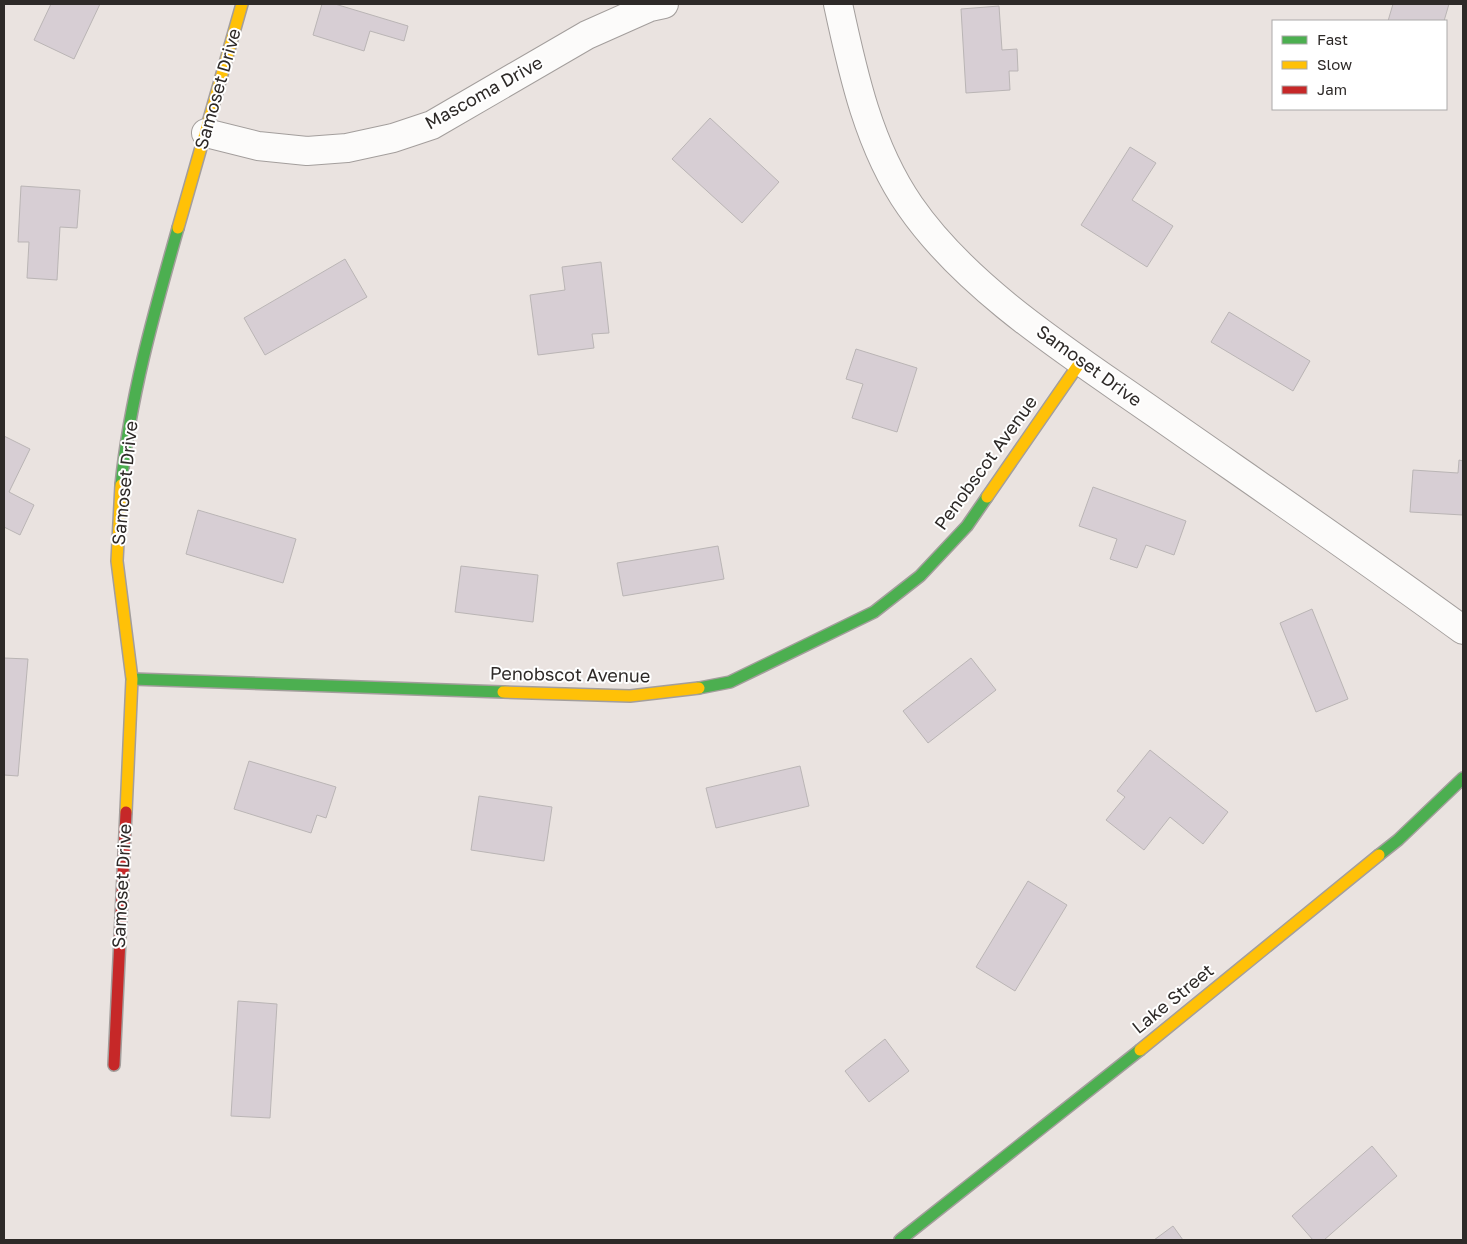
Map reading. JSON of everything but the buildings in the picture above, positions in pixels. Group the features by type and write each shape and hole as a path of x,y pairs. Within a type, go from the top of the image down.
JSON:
{"street":[{"name":"Samoset Drive","path":"114,1065 132,679 130,647 122,607 117,545 122,475 137,386 153,318 242,4"},
{"name":"Mascoma Drive","path":"206,133 258,146 307,151 347,148 392,138 432,125 587,35 650,7 664,4"},
{"name":"Samoset Drive","path":"838,4 857,84 878,148 893,178 911,207 954,259 1005,304 1081,361 1463,630"},
{"name":"Penobscot Avenue","path":"132,679 630,696 679,692 730,682 874,612 920,576 967,526 1081,361"},
{"name":"Lake Street","path":"900,1240 1077,1101 1398,840 1463,778"}],"traffic: fast":[{"path":"121,485 130,420 137,387 178,228"},
{"path":"699,688 730,682 874,612 920,576 967,526 987,497"},
{"path":"132,679 503,692"},
{"path":"1379,855 1398,840 1463,778"},
{"path":"900,1240 1140,1050"}],"traffic: slow":[{"path":"178,228 242,4"},
{"path":"987,497 1081,361"},
{"path":"121,485 117,561 132,679 126,812"},
{"path":"503,692 630,696 699,688"},
{"path":"1140,1050 1379,855"}],"traffic: jam":[{"path":"114,1065 126,812"}]}
